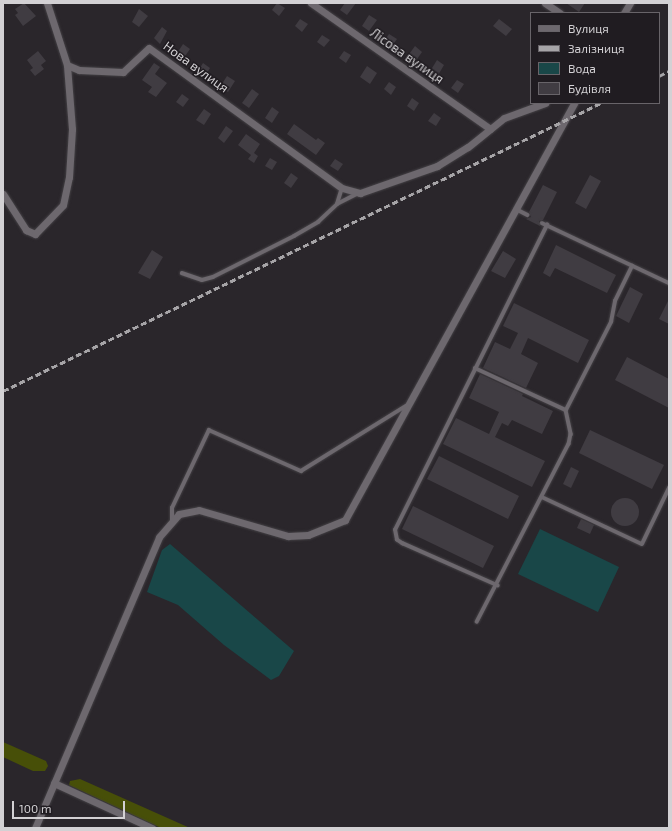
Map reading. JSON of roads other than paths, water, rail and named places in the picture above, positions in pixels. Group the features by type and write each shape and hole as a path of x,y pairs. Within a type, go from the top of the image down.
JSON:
{"street":[{"path":"3,194 26,230 35,234 62,205 66,192 72,129 67,65 46,3"},
{"name":"Лісова вулиця","path":"311,3 490,129"},
{"path":"545,3 558,12"},
{"path":"625,12 630,3"},
{"name":"Нова вулиця","path":"67,65 80,70 123,72 149,48 342,188 360,193"},
{"path":"360,193 437,166 468,147 504,118 542,104"},
{"path":"35,828 159,537 178,514 199,510 288,536 308,535 345,520 573,104"},
{"path":"54,783 152,828"}],"lane":[{"path":"338,204 342,188"},
{"path":"182,273 202,280 213,277 318,222 338,204 360,193"},
{"path":"516,209 528,215"},
{"path":"542,223 669,283"},
{"path":"498,586 403,544 395,536 395,530 547,225"},
{"path":"477,622 498,586 569,444 571,434 566,410 611,322 615,302 632,266"},
{"path":"475,368 566,410"},
{"path":"172,522 172,508 209,430 301,471 409,404"},
{"path":"542,497 642,544 669,488"}],"water":[{"path":"540,529 619,567 598,612 518,574"},
{"path":"170,544 294,651 279,676 271,680 224,645 178,605 147,592 162,550"}],"railway":[{"path":"660,76 669,71"},
{"path":"3,391 599,104"}]}
